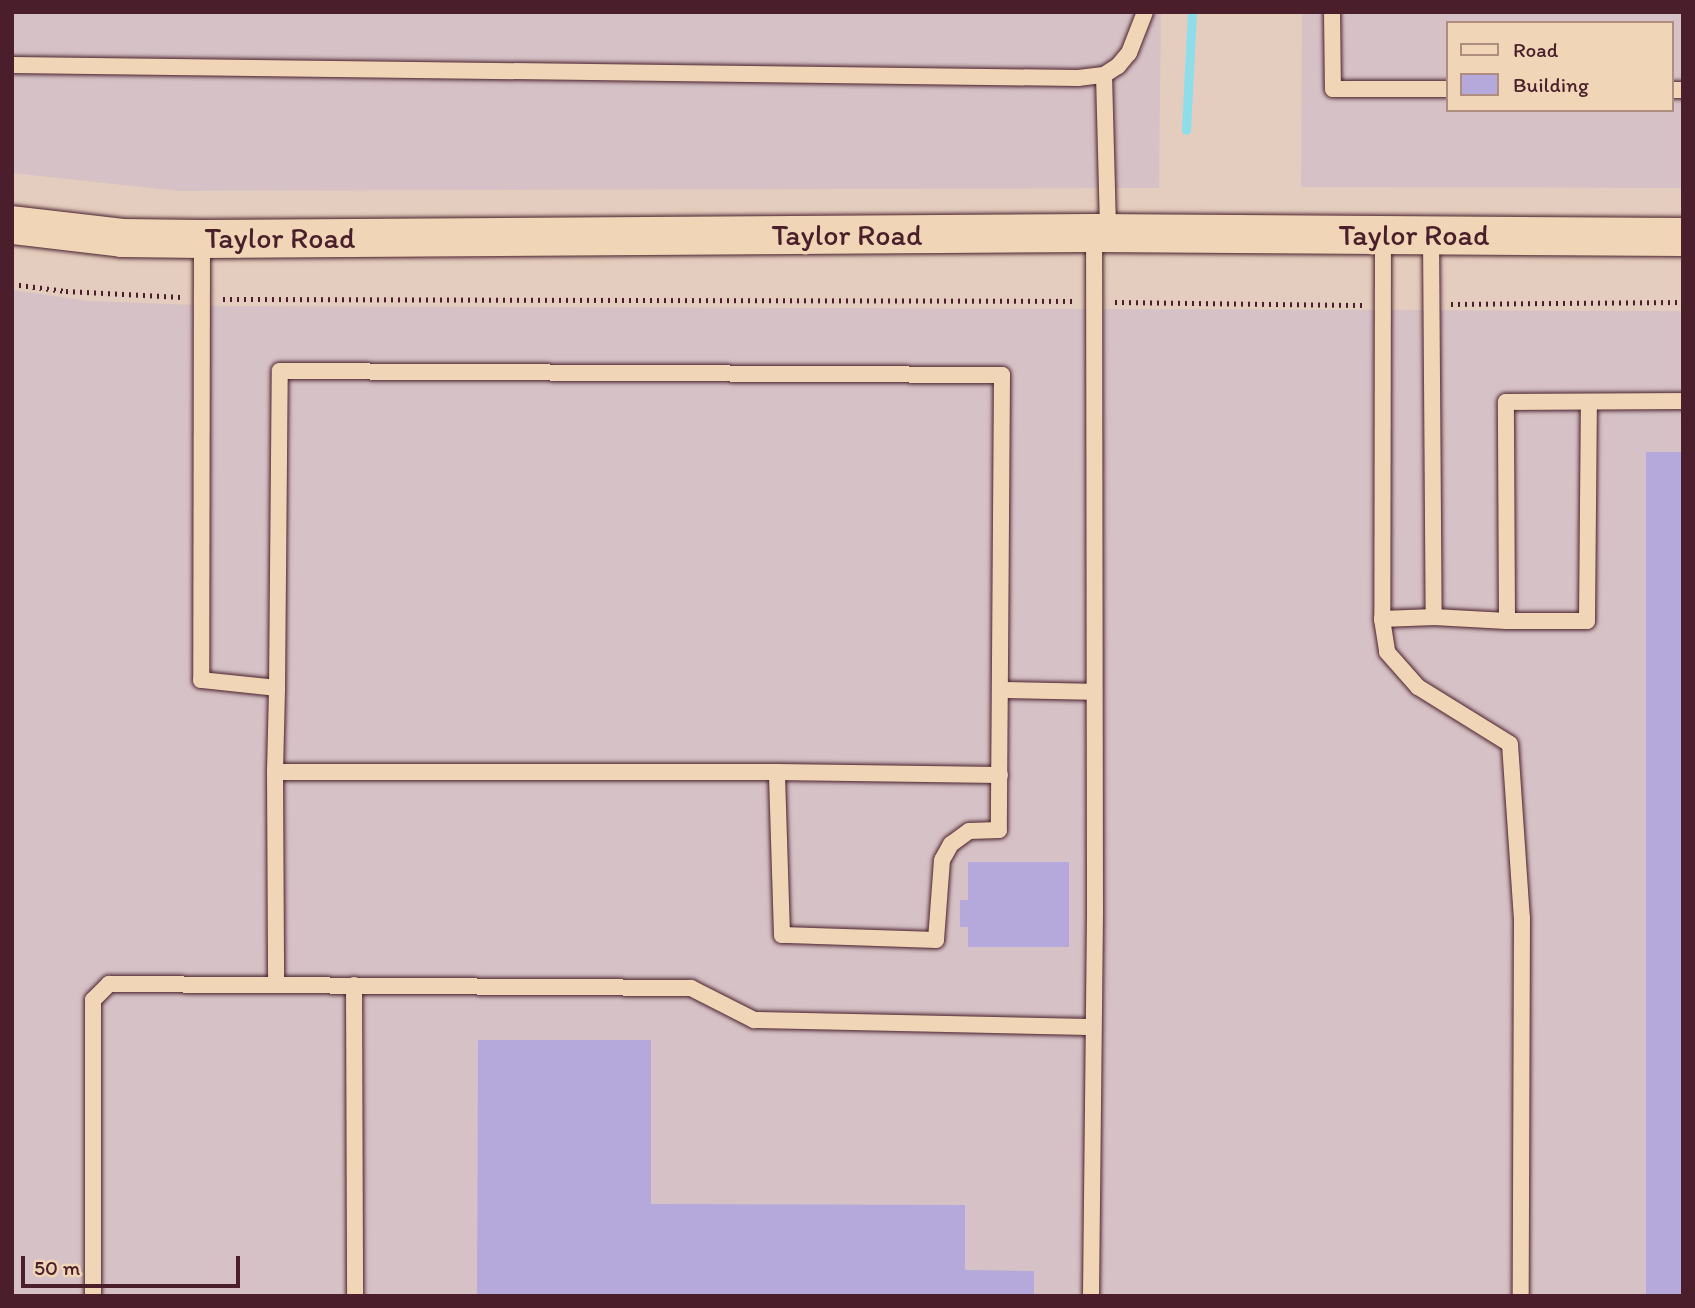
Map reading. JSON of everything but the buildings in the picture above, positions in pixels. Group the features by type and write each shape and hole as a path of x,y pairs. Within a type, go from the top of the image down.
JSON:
{"street":[{"name":"Taylor Road","path":"12,225 96,236 202,239 1101,233 1683,237"}],"lane":[{"path":"12,65 1020,79 1104,75 1129,53 1145,12"},
{"path":"1332,12 1333,89 1446,89"},
{"path":"1091,1296 1094,300 1101,233 1104,75"},
{"path":"1383,235 1382,619 1387,652 1418,687 1510,744 1522,918 1521,1296"},
{"path":"1431,235 1434,617"},
{"path":"202,239 201,680 277,688"},
{"path":"276,985 275,772 280,372 1002,375 999,830 969,831 951,844 942,860 936,940 782,935 777,772"},
{"path":"1507,621 1506,402 1683,401"},
{"path":"1382,619 1434,617 1587,621 1589,402"},
{"path":"1001,690 1094,692"},
{"path":"275,772 1000,775"},
{"path":"93,1296 93,1000 109,984 691,988 754,1020 1092,1027"},
{"path":"354,985 355,1296"}],"path":[{"path":"12,284 66,291 202,298 1094,300 1382,305"},
{"path":"1432,303 1683,302"}],"shaded area":[{"path":"12,12 1161,12 1159,188 179,191 12,173"},
{"path":"1302,12 1683,12 1683,188 1301,187"},
{"path":"12,290 89,301 226,306 1683,311 1683,1296 12,1296"}],"waterway":[{"path":"1186,130 1192,12"}]}
